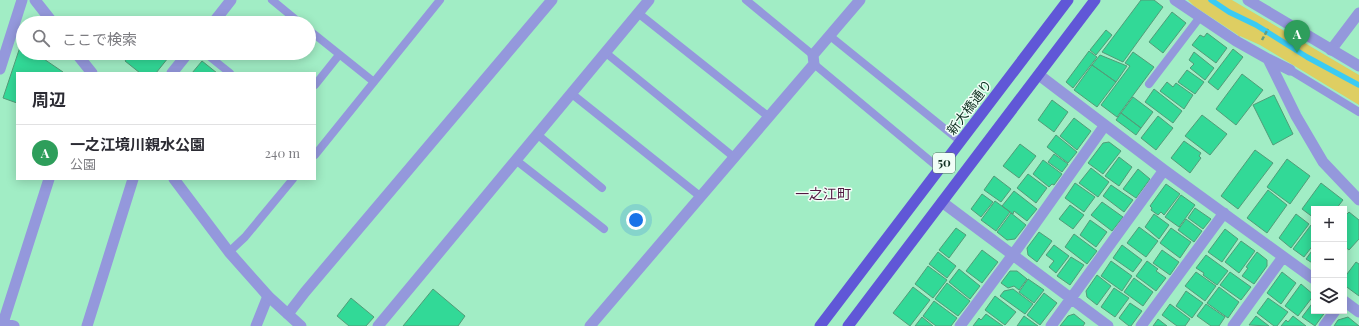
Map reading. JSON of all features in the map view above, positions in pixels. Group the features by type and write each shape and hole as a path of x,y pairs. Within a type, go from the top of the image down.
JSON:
{"main road":[{"name":"新大橋通り","path":"820,326 1068,0"},
{"name":"50","path":"848,326 1095,0"}],"street":[{"path":"17,16 22,0"},
{"path":"35,0 48,16"},
{"path":"218,16 231,0"},
{"path":"288,314 315,280 552,0"},
{"path":"378,326 538,136 649,0"},
{"path":"590,326 769,117 830,36 860,0"},
{"path":"1175,0 1236,41 1290,70"},
{"path":"1248,0 1359,66"},
{"path":"1332,50 1359,13"},
{"path":"0,69 16,19"},
{"path":"1268,59 1296,116 1323,162 1359,200"},
{"path":"81,60 89,72"},
{"path":"173,72 182,60"},
{"path":"1039,75 1164,170 1313,278"},
{"path":"960,326 1105,125"},
{"path":"1051,326 1164,170"},
{"path":"14,326 3,323 49,180"},
{"path":"87,326 133,180"},
{"path":"175,180 229,252 268,296 301,326"},
{"path":"942,202 1108,326"},
{"path":"1141,326 1224,213"},
{"path":"1233,326 1283,257"},
{"path":"256,326 268,296"},
{"path":"1347,303 1359,312"},
{"path":"1324,326 1332,314"}],"lane":[{"path":"272,0 291,16"},
{"path":"316,154 440,0"},
{"path":"746,0 940,169"},
{"path":"638,13 769,117"},
{"path":"1149,84 1200,17"},
{"path":"316,36 374,82"},
{"path":"830,36 960,141"},
{"path":"606,53 735,158"},
{"path":"316,84 339,55"},
{"path":"214,60 229,72"},
{"path":"1290,70 1359,112"},
{"path":"572,94 701,197"},
{"path":"538,136 602,188"},
{"path":"517,160 604,229"},
{"path":"229,252 245,236 292,180"}],"path":[{"path":"1263,39 1270,25"}],"shaded area":[{"path":"1188,0 1232,0 1359,75 1359,105 1260,45 1240,36 1239,38 1238,35 1194,6"}],"building":[{"path":"1141,0 1154,0 1163,7 1123,62 1102,52"},
{"path":"1172,12 1186,23 1163,53 1149,42"},
{"path":"1106,30 1112,35 1096,55 1090,50"},
{"path":"1207,33 1227,48 1216,63 1192,45 1200,35 1204,37"},
{"path":"1233,49 1243,57 1218,90 1208,82"},
{"path":"1089,51 1097,57 1073,88 1066,82"},
{"path":"1133,52 1154,67 1117,117 1101,105 1130,66 1125,63"},
{"path":"1194,52 1214,68 1205,80 1190,68 1194,64 1189,60"},
{"path":"1100,55 1127,66 1116,82 1092,65"},
{"path":"16,59 45,60 63,72 16,72 16,103 3,98"},
{"path":"166,60 157,72 139,72 125,61"},
{"path":"202,61 216,72 193,72"},
{"path":"1092,65 1116,82 1097,107 1074,90"},
{"path":"1187,70 1204,82 1195,94 1178,82"},
{"path":"1242,74 1263,90 1236,125 1216,109"},
{"path":"1167,82 1173,87 1176,83 1193,95 1184,109 1160,91"},
{"path":"1154,89 1182,111 1173,123 1145,102"},
{"path":"1274,95 1293,134 1273,145 1253,105"},
{"path":"1133,97 1153,112 1141,128 1121,113"},
{"path":"1052,100 1068,112 1054,132 1038,120"},
{"path":"1121,113 1141,128 1136,135 1116,120"},
{"path":"1202,115 1227,134 1210,155 1185,136"},
{"path":"1158,116 1173,128 1156,150 1141,138"},
{"path":"1074,118 1091,131 1077,150 1060,136"},
{"path":"1056,135 1077,152 1068,163 1047,147"},
{"path":"1184,141 1201,153 1199,156 1201,158 1190,173 1171,158"},
{"path":"1109,142 1121,151 1103,174 1088,163 1103,143"},
{"path":"1020,144 1036,156 1019,178 1003,166"},
{"path":"1255,150 1273,163 1238,209 1221,196"},
{"path":"1054,154 1068,164 1062,172 1048,162"},
{"path":"1119,157 1132,167 1119,186 1105,176"},
{"path":"1287,159 1310,176 1290,204 1267,187"},
{"path":"1043,160 1062,174 1054,185 1052,184 1049,187 1033,174"},
{"path":"1091,168 1109,182 1098,197 1079,183"},
{"path":"1138,169 1150,179 1136,198 1123,189"},
{"path":"1028,174 1047,188 1036,203 1017,188"},
{"path":"994,176 1011,189 1001,202 984,190"},
{"path":"1075,183 1095,197 1084,212 1065,198"},
{"path":"1321,183 1343,200 1338,206 1311,206 1311,216 1302,209"},
{"path":"1166,184 1180,194 1164,215 1161,212 1158,215 1151,210 1152,208 1150,206"},
{"path":"1111,185 1133,200 1124,212 1103,196"},
{"path":"1268,190 1287,205 1267,233 1247,218"},
{"path":"1014,191 1037,209 1027,221 1014,211 1013,214 1002,206"},
{"path":"982,194 993,202 981,217 971,209"},
{"path":"1181,195 1195,205 1179,227 1165,217"},
{"path":"995,201 1010,212 996,231 981,220"},
{"path":"1102,202 1123,217 1112,231 1091,215"},
{"path":"1070,205 1084,215 1073,229 1059,219"},
{"path":"1195,208 1211,219 1203,229 1188,218"},
{"path":"1349,212 1359,220 1359,239 1349,250 1347,248 1347,214"},
{"path":"1011,213 1026,225 1015,239 1007,240 997,232"},
{"path":"1154,214 1169,225 1159,239 1145,227"},
{"path":"1296,214 1309,224 1291,248 1279,238"},
{"path":"1186,219 1202,231 1194,242 1178,230"},
{"path":"1090,220 1107,232 1096,247 1080,235"},
{"path":"1311,225 1311,248 1304,257 1293,249"},
{"path":"1139,227 1158,241 1146,257 1127,243"},
{"path":"956,228 966,235 949,258 939,250"},
{"path":"1171,228 1191,242 1180,258 1160,243"},
{"path":"1225,229 1238,239 1222,262 1208,252"},
{"path":"1039,232 1052,241 1037,262 1028,255 1027,248"},
{"path":"1074,234 1097,251 1087,264 1065,247"},
{"path":"1241,241 1255,251 1239,273 1225,262"},
{"path":"1054,245 1069,256 1056,273 1049,267 1054,261 1046,255"},
{"path":"1122,245 1142,260 1133,272 1113,258"},
{"path":"982,250 998,262 982,283 966,271"},
{"path":"1162,250 1179,262 1170,275 1153,263"},
{"path":"938,252 956,266 947,278 929,264"},
{"path":"1257,252 1267,260 1267,266 1254,284 1242,276 1248,268 1246,267"},
{"path":"1311,252 1311,262 1306,259"},
{"path":"1206,255 1228,271 1217,285 1196,268"},
{"path":"1071,257 1084,265 1070,285 1057,276"},
{"path":"1111,261 1132,276 1122,291 1101,276"},
{"path":"1147,261 1158,269 1156,271 1166,278 1156,291 1136,276"},
{"path":"1356,262 1359,264 1359,296 1347,287 1347,274"},
{"path":"928,266 947,280 933,298 915,284"},
{"path":"959,269 980,286 970,299 949,282"},
{"path":"1010,271 1017,271 1027,279 1019,290 1014,286 1008,288 1001,283"},
{"path":"1196,272 1216,286 1205,301 1185,286"},
{"path":"1230,272 1251,287 1241,300 1220,285"},
{"path":"1282,272 1296,283 1281,304 1267,293"},
{"path":"1097,275 1111,286 1097,305 1087,297 1086,291"},
{"path":"1134,278 1153,292 1143,306 1124,292"},
{"path":"1028,279 1044,290 1034,303 1019,292"},
{"path":"947,283 970,301 958,316 935,299"},
{"path":"1301,284 1311,292 1311,299 1298,316 1285,306"},
{"path":"913,287 930,300 910,326 893,313"},
{"path":"1219,287 1239,302 1228,318 1207,303"},
{"path":"1114,288 1129,298 1115,317 1101,307"},
{"path":"433,289 465,316 458,326 403,326"},
{"path":"1013,289 1033,304 1025,314 1000,296 1004,291"},
{"path":"1186,291 1203,303 1192,318 1176,306"},
{"path":"1044,293 1057,303 1040,325 1027,315"},
{"path":"995,296 1016,312 1005,325 985,310"},
{"path":"351,298 374,317 366,326 349,326 337,316"},
{"path":"1268,298 1288,312 1277,326 1274,326 1257,313"},
{"path":"934,301 957,318 951,326 936,326 923,316"},
{"path":"1130,303 1142,311 1131,326 1129,326 1119,318"},
{"path":"1170,304 1190,319 1185,326 1177,326 1162,315"},
{"path":"1206,304 1225,317 1219,326 1211,326 1197,316"},
{"path":"1311,305 1311,314 1324,314 1315,326 1302,317"},
{"path":"986,314 1003,326 973,326 979,318 981,320"},
{"path":"1074,314 1085,323 1083,326 1060,326 1068,316"},
{"path":"1024,316 1038,326 1017,326"},
{"path":"1256,316 1269,326 1249,325"},
{"path":"1293,316 1306,326 1281,326 1286,320 1288,322"},
{"path":"922,317 933,326 915,326"},
{"path":"1348,317 1359,326 1334,326 1338,320"},
{"path":"1158,319 1167,326 1153,326"}],"waterway":[{"path":"1211,0 1229,12 1256,25 1307,57 1359,85"}],"place":[{"name":"一之江境川親水公園","path":"1297,53"}],"district":[{"name":"一之江町","path":"823,194"}]}
